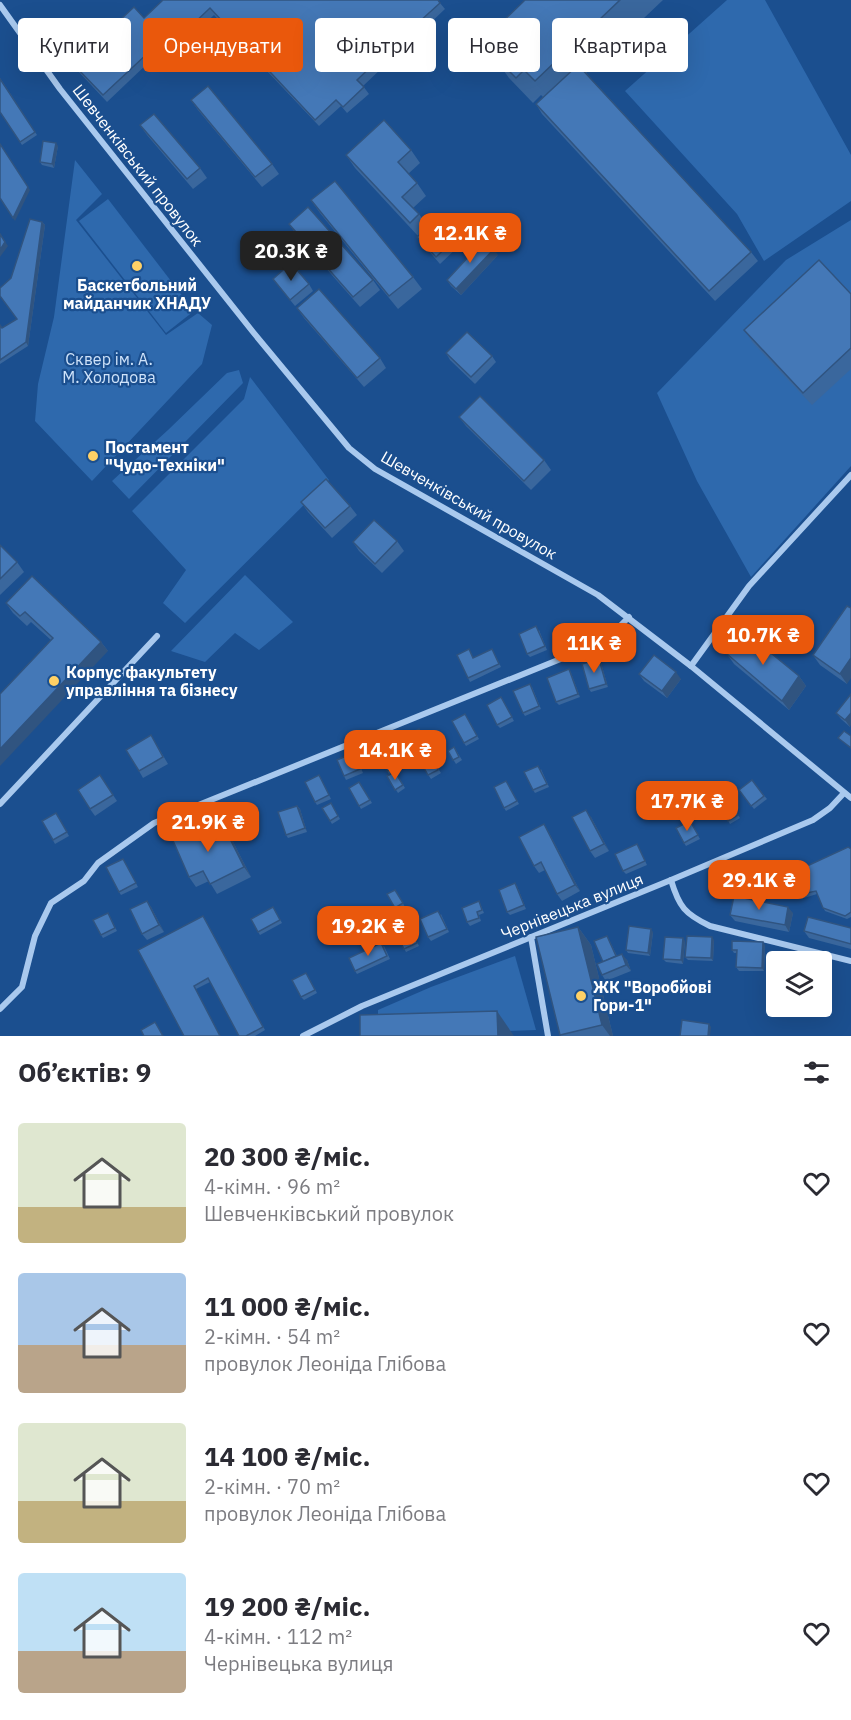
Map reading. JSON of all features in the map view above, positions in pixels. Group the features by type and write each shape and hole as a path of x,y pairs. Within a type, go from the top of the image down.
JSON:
{"street":[{"name":"Шевченківський провулок","path":"0,5 60,89 253,332 349,448 375,469 598,595 691,666 851,798"},
{"path":"691,666 749,586 851,475"},
{"path":"0,1009 22,987 35,936 51,903 84,881 98,863 154,823 605,641 629,617"},
{"path":"0,804 157,636"},
{"name":"Чернівецька вулиця","path":"303,1036 362,1006 813,820 830,808 844,793"},
{"path":"671,880 677,901 690,916 710,926 851,961"},
{"path":"531,937 548,1036"}],"green space":[{"path":"727,0 765,0 851,155 851,201 764,261 737,214 625,91 646,72 688,72 688,35"},
{"name":"Сквер ім. А. М. Холодова","path":"75,160 102,194 76,220 166,335 198,313 212,325 202,364 92,481 35,421 38,384 54,317"},
{"name":"Баскетбольний майданчик ХНАДУ","path":"108,199 194,311 166,333 79,221"},
{"path":"851,220 851,466 751,577 697,481 657,393 786,260"},
{"path":"239,370 243,383 129,499 112,481 227,373"},
{"path":"250,377 329,480 185,623 163,603 186,570 132,511 244,399"},
{"path":"245,575 293,622 259,650 235,633 205,662 171,651"},
{"path":"515,956 536,1030 378,1036 378,1010 431,987"}],"building":[{"path":"163,0 438,0 440,3 423,18 315,18 315,72 365,72 357,80 364,87 343,107 336,100 315,120 270,72 303,72 303,18 219,18 210,8 199,18 144,18"},
{"path":"525,0 620,0 601,18 552,18 552,65 535,81 526,72 540,72 540,18 506,18"},
{"path":"134,7 144,18 143,58 131,69 131,18 122,18"},
{"path":"81,72 128,72 103,95"},
{"path":"510,72 522,72 516,78"},
{"path":"570,72 584,72 751,252 709,291 536,104"},
{"path":"0,79 35,132 20,142 0,112"},
{"path":"208,86 272,164 255,177 191,100"},
{"path":"154,114 200,168 187,179 140,125"},
{"path":"384,120 411,150 398,162 417,183 402,197 419,214 410,223 346,155"},
{"path":"43,141 56,143 52,164 40,162"},
{"path":"0,144 28,187 13,218 0,198"},
{"path":"335,181 413,277 389,296 311,200"},
{"path":"308,207 373,280 353,297 289,224"},
{"path":"30,219 42,222 26,342 0,360 0,325 2,328 17,319 0,296 0,288 11,278"},
{"path":"437,219 455,239 436,257 417,237"},
{"path":"0,234 5,242 0,250"},
{"path":"484,240 494,249 456,289 447,280"},
{"path":"819,260 851,294 851,348 803,393 744,330"},
{"path":"291,263 309,284 290,300 273,279"},
{"path":"319,289 380,358 357,378 297,308"},
{"path":"467,332 492,356 471,377 446,353"},
{"path":"480,396 544,460 524,481 459,417"},
{"path":"326,479 350,506 325,528 301,502"},
{"path":"374,520 397,541 375,564 353,542"},
{"path":"0,545 17,562 0,579"},
{"name":"Корпус факультету управління та бізнесу","path":"32,576 101,642 0,749 0,694 53,638 25,612 20,616 6,603"},
{"path":"847,606 851,608 851,658 840,674 813,655"},
{"path":"536,626 545,646 527,654 519,634"},
{"path":"744,631 799,676 782,701 727,654"},
{"path":"469,649 473,658 492,649 499,664 468,678 457,655"},
{"path":"654,655 676,672 662,691 639,674"},
{"path":"599,659 606,684 589,689 582,664"},
{"path":"569,669 578,694 556,702 547,678"},
{"path":"530,684 539,706 523,713 513,691"},
{"path":"851,694 851,713 845,720 836,713"},
{"path":"501,697 512,717 497,725 487,705"},
{"path":"465,714 477,736 464,743 452,721"},
{"path":"419,729 424,738 429,735 435,749 417,758 406,735"},
{"path":"844,731 851,736 851,748 838,738"},
{"path":"151,735 163,757 139,771 126,750"},
{"path":"392,742 402,764 387,771 376,749"},
{"path":"454,747 459,757 453,760 448,751"},
{"path":"353,753 360,769 344,776 337,760"},
{"path":"430,755 438,770 428,775 420,761"},
{"path":"538,766 547,784 533,790 524,772"},
{"path":"395,772 403,785 395,790 387,776"},
{"path":"100,775 113,795 90,809 78,790"},
{"path":"319,775 329,795 315,802 305,782"},
{"path":"752,780 764,796 751,806 739,790"},
{"path":"506,781 517,801 504,808 494,787"},
{"path":"359,782 370,800 359,806 349,788"},
{"path":"730,802 738,815 728,821 720,808"},
{"path":"331,803 338,816 330,821 322,808"},
{"path":"297,806 305,828 286,835 278,812"},
{"path":"586,810 604,844 590,851 572,817"},
{"path":"56,813 67,832 53,840 42,821"},
{"path":"690,821 698,835 684,843 676,828"},
{"path":"544,824 575,885 557,894 541,862 534,866 519,837"},
{"path":"196,825 201,836 223,825 244,867 210,884 203,871 189,877 171,836"},
{"path":"637,844 645,861 623,871 615,854"},
{"path":"848,847 851,849 851,912 845,916 823,908 816,891 802,894 794,872"},
{"path":"123,859 136,883 119,892 106,867"},
{"path":"515,883 524,905 507,912 499,890"},
{"path":"395,890 403,903 395,908 387,894"},
{"path":"734,896 788,907 785,925 730,915"},
{"path":"147,901 159,925 142,934 130,909"},
{"path":"479,901 482,910 477,912 479,918 467,922 462,908"},
{"path":"273,907 280,920 258,932 251,919"},
{"path":"438,911 447,929 428,937 420,919"},
{"path":"108,913 115,928 101,935 93,920"},
{"path":"203,916 263,1027 246,1036 239,1036 208,978 194,986 220,1036 184,1036 138,950"},
{"path":"808,917 851,928 851,944 804,931"},
{"path":"405,918 417,943 404,949 397,935 389,938 384,927"},
{"path":"629,926 651,929 648,953 626,950"},
{"name":"ЖК \"Воробйові Гори-1\"","path":"578,927 602,1025 560,1035 536,937"},
{"path":"607,936 616,956 603,962 594,941"},
{"path":"687,936 712,937 711,958 685,957"},
{"path":"665,937 683,938 681,960 663,959"},
{"path":"732,941 763,942 762,968 736,967 737,950 732,950"},
{"path":"381,943 387,956 355,971 349,958"},
{"path":"622,954 626,965 602,975 597,964"},
{"path":"306,973 315,990 301,997 292,980"},
{"path":"497,1011 498,1036 360,1036 360,1015"},
{"path":"682,1020 709,1024 708,1036 680,1036"},
{"path":"155,1022 163,1036 144,1036 141,1030"}],"place":[{"name":"Баскетбольний майданчик ХНАДУ","path":"137,266"},
{"name":"Постамент \"Чудо-Техніки\"","path":"93,456"},
{"name":"Корпус факультету управління та бізнесу","path":"54,681"},
{"name":"ЖК \"Воробйові Гори-1\"","path":"581,996"}]}
